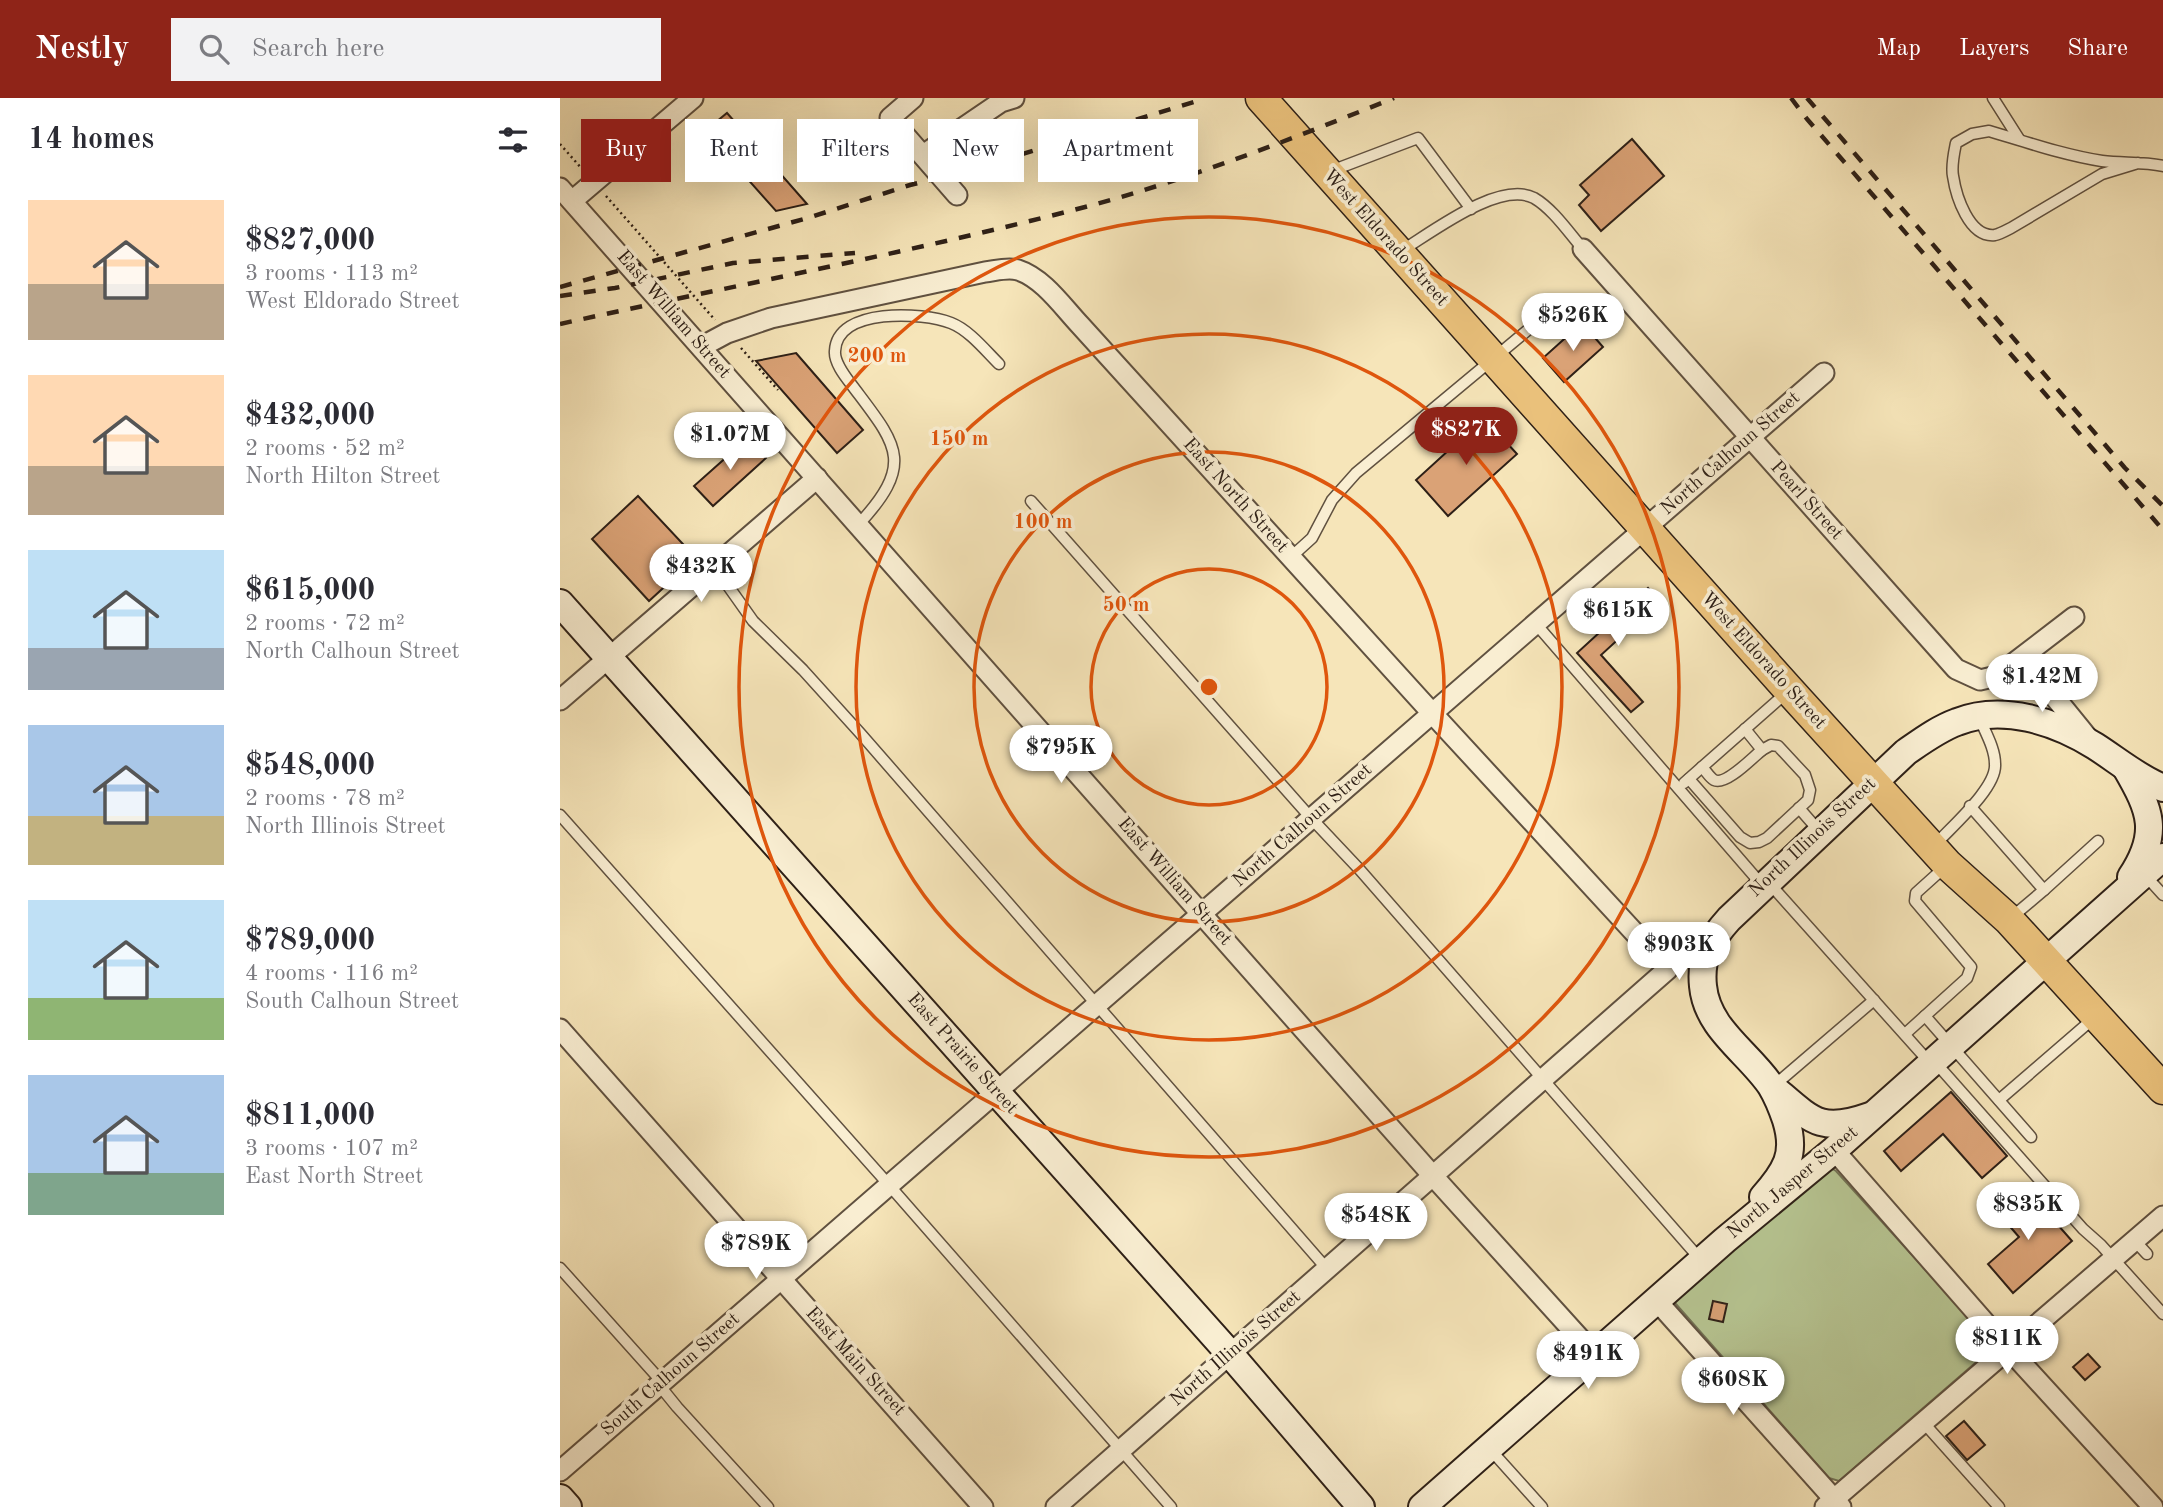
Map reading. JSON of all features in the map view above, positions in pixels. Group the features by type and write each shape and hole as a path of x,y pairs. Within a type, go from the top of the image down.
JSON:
{"main road":[{"name":"West Eldorado Street","path":"1261,98 1788,690 1940,856 2008,919 2163,1089"}],"street":[{"path":"913,98 890,118 957,195"},
{"path":"923,155 1001,102 1014,98"},
{"path":"664,119 684,101"},
{"path":"566,194 594,182"},
{"name":"East William Street","path":"566,194 1433,1175 1594,1353"},
{"name":"Pearl Street","path":"1583,249 1956,669 1980,680 1997,676 2023,657"},
{"name":"East North Street","path":"701,347 727,333 771,318 985,272 1018,270 1046,289 1668,969"},
{"name":"North Calhoun Street","path":"781,1279 1824,373"},
{"path":"560,700 817,478"},
{"name":"East Prairie Street","path":"560,603 1230,1354 1361,1507"},
{"path":"2074,617 2023,657 2093,745"},
{"name":"North Illinois Street","path":"1725,1240 1768,1192 1788,1161 1791,1145 1788,1125 1770,1085 1717,1025 1709,1011 1702,979 1703,962 1713,937 1765,883 1873,781 1930,735 1958,722 1999,715 2021,716 2065,729 2126,767"},
{"path":"2126,767 2163,788"},
{"path":"2103,910 2125,884 2148,849 2150,832 2147,811 2126,767"},
{"name":"North Jasper Street","path":"1422,1507 1594,1353 1874,1115 2153,866"},
{"name":"North Illinois Street","path":"1056,1507 1668,969"},
{"name":"East Main Street","path":"560,1029 983,1507"},
{"path":"1770,1085 1809,1117 1822,1124 1837,1125 1874,1115"},
{"path":"1834,1150 2008,1349 2152,1507"},
{"path":"1657,1300 1833,1504 1923,1422 2113,1259 2141,1247 2163,1216"},
{"name":"South Calhoun Street","path":"560,1471 781,1279"},
{"path":"560,1498 568,1507"}],"lane":[{"path":"1993,98 2019,139"},
{"path":"2138,163 2102,174 1995,235 1982,233 1970,221 1958,196 1952,174 1956,143 1972,134 1989,131 2103,162 2138,163 2163,166"},
{"path":"1327,173 1418,138 1471,209"},
{"path":"1397,253 1486,200 1513,193 1533,198 1551,213 1583,249"},
{"path":"1291,557 1312,538 1332,500 1356,473 1559,304 1573,301 1602,307 1614,305 1627,296"},
{"path":"858,525 880,502 893,471 895,453 876,416 838,364 834,353 838,339 852,325 873,318 908,314 931,317 954,324 999,364"},
{"path":"1031,501 1544,1078 1702,1261"},
{"path":"714,566 752,621 803,670 1326,1269"},
{"path":"1536,624 1678,788 1905,1034 2000,1100 2031,1137"},
{"path":"1678,788 1788,690"},
{"path":"1905,1034 1967,978 1971,967 1915,901 1916,893 1970,806 1989,784 1996,765 1979,717"},
{"path":"1745,729 1762,750"},
{"path":"1689,779 1740,837 1750,843 1767,838 1808,800 1810,790 1805,775 1778,747 1771,745 1762,750 1727,779 1713,780 1702,767"},
{"path":"1970,806 2044,890"},
{"path":"1799,808 1819,832"},
{"path":"560,815 890,1185 1171,1507"},
{"path":"2008,919 2098,841"},
{"path":"2153,866 2163,895"},
{"path":"1770,1085 1783,1078 1874,1000"},
{"path":"1925,1016 1939,1057 2082,1229 2163,1314"},
{"path":"2000,1100 2097,1016"},
{"path":"560,1268 662,1382 664,1391 677,1407 768,1507"},
{"path":"1923,1422 1999,1507"},
{"path":"1488,1448 1542,1507"}],"path":[{"path":"560,144 581,167"},
{"path":"594,182 778,390"}],"green space":[{"path":"1831,1168 1991,1345 1989,1351 1839,1481 1829,1478 1675,1303 1676,1298"}],"building":[{"path":"727,113 732,119 720,119"},
{"path":"1632,139 1664,176 1601,231 1579,205 1589,195 1580,185"},
{"path":"783,177 807,204 776,211 750,182 783,182"},
{"path":"1582,323 1603,347 1564,382 1543,358"},
{"path":"796,353 863,430 837,453 756,361"},
{"path":"1484,418 1517,454 1448,516 1416,480"},
{"path":"748,438 766,458 713,506 694,486"},
{"path":"638,496 696,558 649,601 592,539"},
{"path":"1648,588 1660,601 1601,655 1643,702 1631,712 1577,653"},
{"path":"1951,1092 2007,1156 1982,1178 1943,1134 1901,1171 1884,1151"},
{"path":"2028,1191 2072,1241 2013,1293 1988,1264 2019,1237 2000,1215"},
{"path":"1713,1301 1727,1304 1723,1322 1709,1319"},
{"path":"2088,1354 2100,1367 2085,1380 2073,1367"},
{"path":"1964,1421 1985,1445 1967,1460 1946,1436"}],"railway":[{"path":"560,324 891,253 1089,206 1205,170 1394,98"},
{"path":"1791,98 2163,530"},
{"path":"1807,98 2125,468 2163,506"},
{"path":"560,287 811,217 910,185 970,170 1197,101"},
{"path":"560,296 615,288 733,263 855,253"}]}
